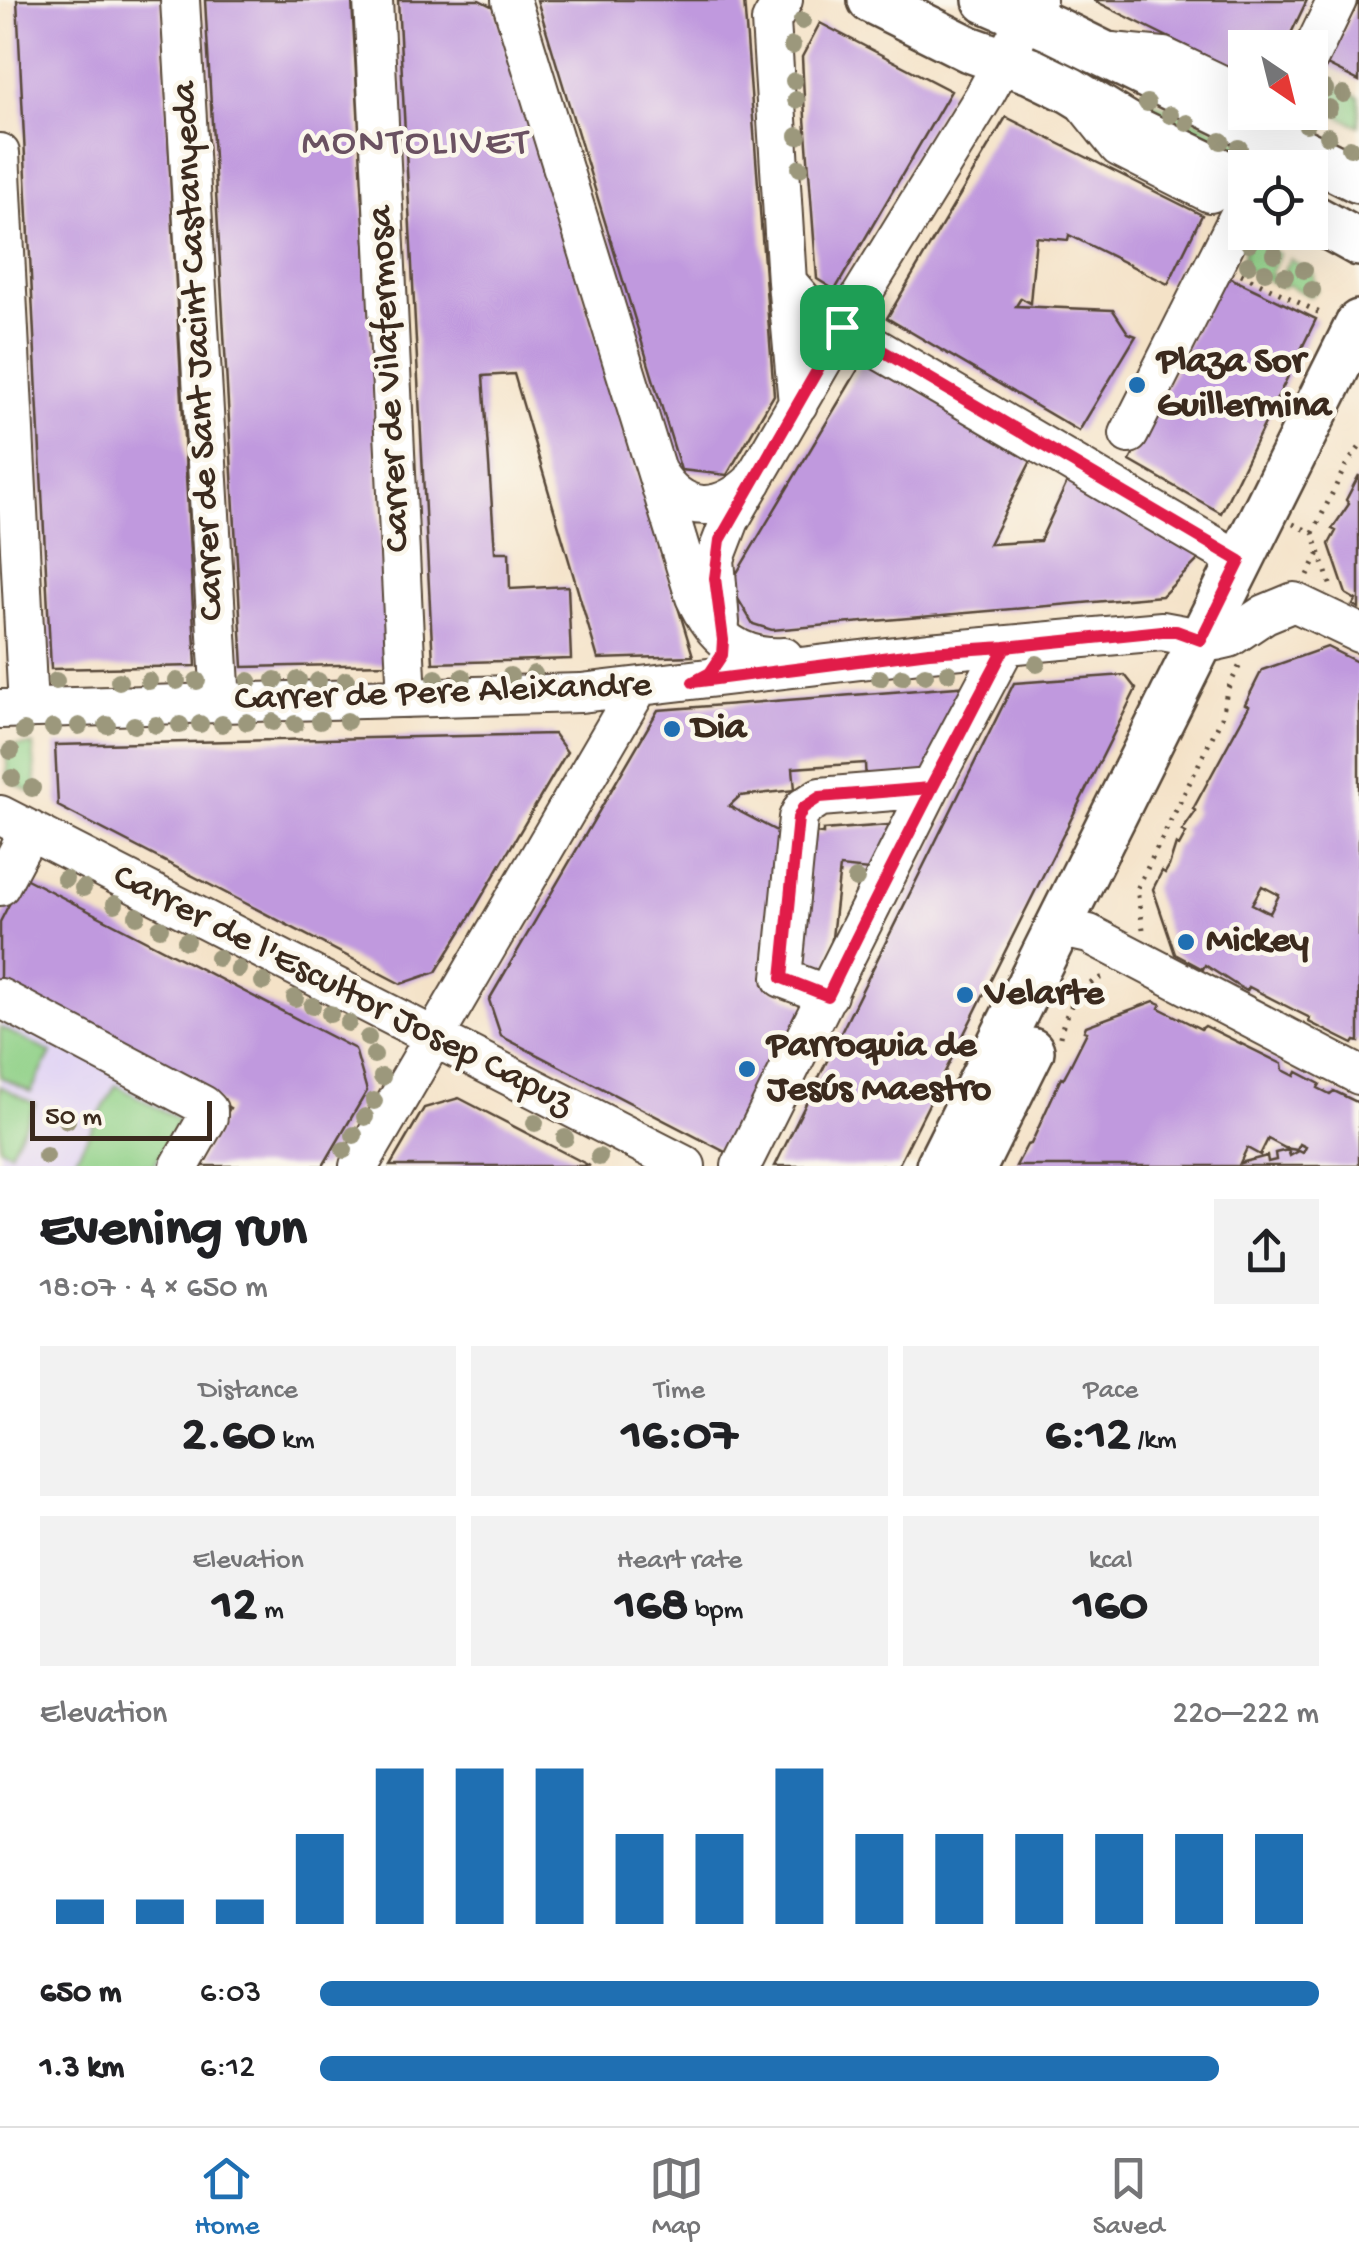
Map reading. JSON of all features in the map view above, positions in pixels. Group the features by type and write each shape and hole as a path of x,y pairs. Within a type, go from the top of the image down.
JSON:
{"main road":[{"path":"871,0 969,50 1070,90 1228,190"},
{"path":"986,0 1032,9 1090,48 1228,104"},
{"path":"1286,130 1359,180"},
{"path":"1328,226 1359,244"},
{"path":"1230,642 1240,561 1341,319"},
{"path":"938,1166 1073,931 1230,642 1359,392"},
{"path":"974,1166 1073,931"}],"street":[{"name":"Carrer de Sant Jacint Castanyeda","path":"180,0 221,703"},
{"name":"Carrer de Vilafermosa","path":"373,0 407,698"},
{"path":"511,0 702,612 723,640 763,658 929,652"},
{"path":"783,0 771,22 798,404"},
{"path":"1323,30 1338,0"},
{"path":"693,682 716,667 723,640 715,559 725,530 1032,9"},
{"path":"1090,48 1163,57 1228,88"},
{"path":"0,153 14,708"},
{"path":"1129,434 1216,262 1228,213"},
{"path":"787,282 811,310 1240,561"},
{"path":"657,472 678,498 710,505 738,496 754,479"},
{"path":"1230,642 1264,614 1294,602 1359,633"},
{"name":"Carrer de Pere Aleixandre","path":"14,708 581,693 929,652 1162,631 1230,642"},
{"path":"741,1166 1005,647"},
{"path":"359,1166 638,688"},
{"path":"828,996 782,978 798,818 803,808 820,797 930,788"},
{"path":"0,886 12,833"},
{"name":"Carrer de l'Escultor Josep Capuz","path":"12,833 429,1047 642,1166"},
{"path":"1073,931 1359,1075"},
{"path":"0,998 204,1104 208,1117 180,1166"},
{"name":"Carrer de l'Escultor Josep Capuz","path":"429,1047 686,1166"}],"path":[{"path":"1216,262 1341,319"},
{"path":"1307,576 1320,550 1313,534 1346,465 1359,448"},
{"path":"1140,935 1144,925 1138,889 1222,717 1230,642"}],"shaded area":[{"path":"0,1010 200,1113 169,1166 0,1166"}],"green space":[{"path":"1048,62 1125,94 1127,89 1259,150 1228,150 1228,154"},
{"path":"1328,82 1359,97 1359,126 1328,111"},
{"path":"1245,250 1271,250 1279,254 1270,275 1279,279 1290,259 1313,273 1317,290 1310,296 1286,284 1283,288 1242,267"},
{"path":"33,745 37,795 8,780 6,746"},
{"path":"0,1027 51,1053 31,1092 0,1077"},
{"path":"116,1085 179,1120 154,1166 71,1166"},
{"path":"0,1086 35,1104 10,1152 0,1147"}],"building":[{"path":"17,0 161,0 196,666 51,669"},
{"path":"205,0 352,0 388,664 243,667"},
{"path":"398,0 479,0 495,8 693,656 598,659 514,374 483,376 495,552 509,552 510,589 568,586 571,659 433,663"},
{"path":"537,0 744,0 774,395 727,475 681,470"},
{"path":"1093,0 1307,0 1293,30 1228,30 1228,67"},
{"path":"1359,0 1359,81 1328,63"},
{"path":"820,23 951,91 835,290 817,279 805,118 802,57"},
{"path":"1006,117 1202,215 1168,284 1069,235 1068,240 1036,237 1030,303 1021,298 1016,306 1113,310 1128,333 1136,336 1079,431 887,318"},
{"path":"1222,274 1316,319 1221,513 1130,461"},
{"path":"865,358 1033,457 989,544 1040,541 1069,478 1200,554 1197,561 1162,596 772,630 753,624 735,594 735,576"},
{"path":"1359,475 1359,608 1353,605 1356,600 1346,594 1329,544 1336,531 1332,529 1349,504 1346,500"},
{"path":"1327,647 1359,663 1359,1042 1353,1044 1249,987 1247,991 1205,965 1203,969 1175,954 1153,889 1169,866 1176,844 1179,846 1186,833 1182,831 1249,706 1245,704 1262,670","holes":["1262,886 1279,895 1270,913 1252,904"]},
{"path":"1125,675 1136,689 898,1166 775,1166 1014,683"},
{"path":"971,686 925,779 866,784 865,763 793,768 795,790 740,796 729,806 786,836 770,988 811,1009 737,1158 501,1036 489,1000 658,710"},
{"path":"554,734 567,752 468,920 436,972 401,984 58,806 55,745"},
{"path":"903,824 879,871 840,867 828,973 794,972 805,832 823,834 823,830"},
{"path":"23,877 355,1049 367,1091 323,1166 196,1166 230,1108 0,989 0,922"},
{"path":"1154,1001 1161,1004 1159,1008 1201,1029 1205,1026 1282,1064 1283,1070 1295,1076 1297,1072 1320,1084 1318,1088 1330,1094 1334,1091 1359,1103 1359,1166 1016,1166 1087,1032 1086,1026","holes":["1268,1139 1297,1150 1300,1144 1306,1147 1303,1153 1290,1156 1288,1150 1275,1153 1276,1160 1268,1162 1267,1156 1240,1163 1247,1148 1260,1155"]},
{"path":"459,1098 590,1166 390,1166 424,1108"}],"place":[{"name":"Plaza Sor Guillermina","path":"1137,385"},
{"name":"Dia","path":"672,729"},
{"name":"Mickey","path":"1186,942"},
{"name":"Velarte","path":"965,995"},
{"name":"Parroquia de Jesús Maestro","path":"747,1069"}],"district":[{"name":"MONTOLIVET","path":"416,144"}],"route":[{"path":"842,327 720,540 715,578 722,655 710,673 693,682 929,652 1005,647 930,788 820,797 803,808 798,818 782,978 828,996 930,788 988,678 1005,647 1162,631 1176,631 1201,640 1240,561 842,327"}]}
